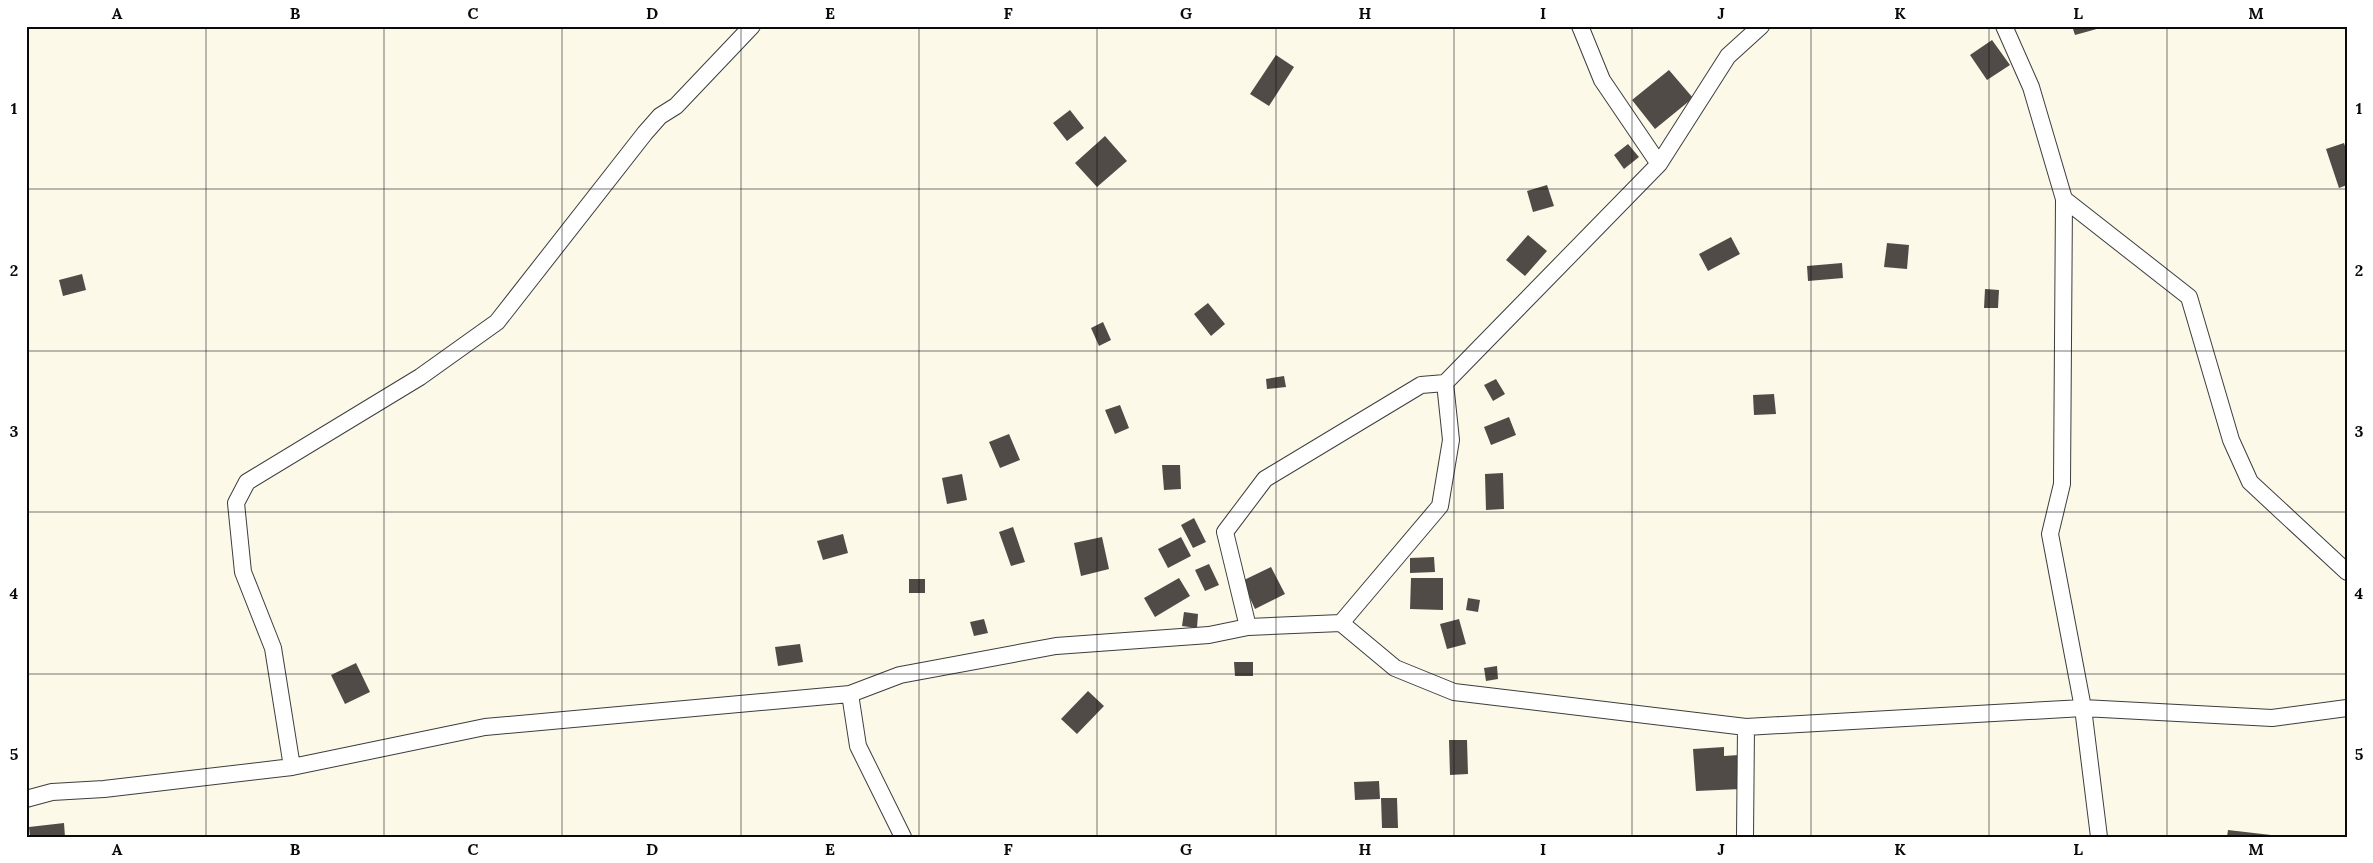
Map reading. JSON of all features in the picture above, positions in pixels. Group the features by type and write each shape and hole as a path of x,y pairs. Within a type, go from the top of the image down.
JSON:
{"street":[{"path":"292,767 273,648 243,572 236,503 247,482 420,377 497,322 644,133 660,116 676,106 752,26"},
{"path":"1580,26 1602,80 1659,164"},
{"path":"1248,627 1225,532 1265,478 1421,385 1445,383 1659,164 1728,56 1761,26"},
{"path":"2004,26 2031,87 2064,199 2062,484 2050,534 2083,708 2099,837"},
{"path":"2064,199 2189,297 2231,440 2250,482 2347,572"},
{"path":"1341,623 1440,506 1450,440 1445,383"},
{"path":"26,799 52,792 104,789 292,767 485,727 850,694 900,675 1056,646 1209,636 1248,627 1341,623 1395,668 1454,692 1746,727 2083,708 2272,718 2347,708"},
{"path":"850,694 858,746 903,837"},
{"path":"1745,837 1746,727"}],"building":[{"path":"2072,26 2104,26 2104,27 2075,35"},
{"path":"1992,40 2010,65 1987,80 1970,55"},
{"path":"1276,55 1294,67 1269,106 1250,94"},
{"path":"1669,70 1693,98 1655,129 1632,100"},
{"path":"1070,110 1084,128 1067,141 1053,123"},
{"path":"1105,136 1127,161 1097,187 1075,163"},
{"path":"2344,143 2347,152 2347,185 2339,188 2326,149"},
{"path":"1628,144 1639,157 1624,169 1614,155"},
{"path":"1547,185 1554,206 1533,212 1527,191"},
{"path":"1528,235 1547,251 1525,276 1506,260"},
{"path":"1731,237 1740,254 1708,271 1699,254"},
{"path":"1887,243 1909,245 1907,269 1884,267"},
{"path":"1842,263 1843,278 1808,281 1807,266"},
{"path":"82,274 86,290 63,296 59,280"},
{"path":"1985,289 1999,290 1998,308 1984,308"},
{"path":"1208,303 1225,324 1211,336 1194,314"},
{"path":"1103,322 1111,340 1099,346 1091,328"},
{"path":"1284,376 1286,387 1267,389 1266,379"},
{"path":"1496,379 1505,394 1493,401 1484,385"},
{"path":"1774,394 1776,414 1754,415 1753,395"},
{"path":"1120,405 1129,428 1115,434 1105,410"},
{"path":"1509,417 1516,435 1491,445 1484,427"},
{"path":"1009,434 1020,460 1000,468 989,442"},
{"path":"1162,465 1180,465 1181,489 1164,490"},
{"path":"1503,473 1504,509 1486,510 1485,474"},
{"path":"962,474 967,500 947,504 942,478"},
{"path":"1194,518 1206,542 1193,548 1181,525"},
{"path":"1013,527 1025,562 1011,566 999,532"},
{"path":"843,534 848,553 823,560 817,541"},
{"path":"1102,537 1109,569 1081,576 1074,543"},
{"path":"1181,537 1191,556 1168,568 1158,549"},
{"path":"1434,557 1435,572 1410,573 1410,558"},
{"path":"1209,564 1219,585 1205,591 1195,570"},
{"path":"1271,567 1285,594 1255,609 1242,581"},
{"path":"1179,578 1190,596 1155,617 1144,598"},
{"path":"1411,578 1443,578 1443,610 1410,609"},
{"path":"909,579 925,579 925,593 909,593"},
{"path":"1468,598 1480,600 1478,612 1466,610"},
{"path":"1184,612 1198,614 1197,628 1182,626"},
{"path":"984,619 988,633 974,636 970,622"},
{"path":"1459,619 1466,644 1447,649 1440,624"},
{"path":"800,644 803,662 778,666 775,647"},
{"path":"1234,662 1253,662 1253,676 1235,676"},
{"path":"356,663 370,692 345,704 331,675"},
{"path":"1497,666 1498,679 1486,681 1484,668"},
{"path":"1088,691 1104,706 1077,734 1061,719"},
{"path":"1449,740 1467,740 1468,774 1450,775"},
{"path":"1724,747 1724,756 1739,755 1741,789 1696,791 1693,749"},
{"path":"1379,781 1380,799 1355,800 1354,782"},
{"path":"1381,798 1397,798 1398,828 1382,828"},
{"path":"64,823 65,837 30,837 29,827"},
{"path":"2228,830 2271,835 2270,837 2227,837"}]}
